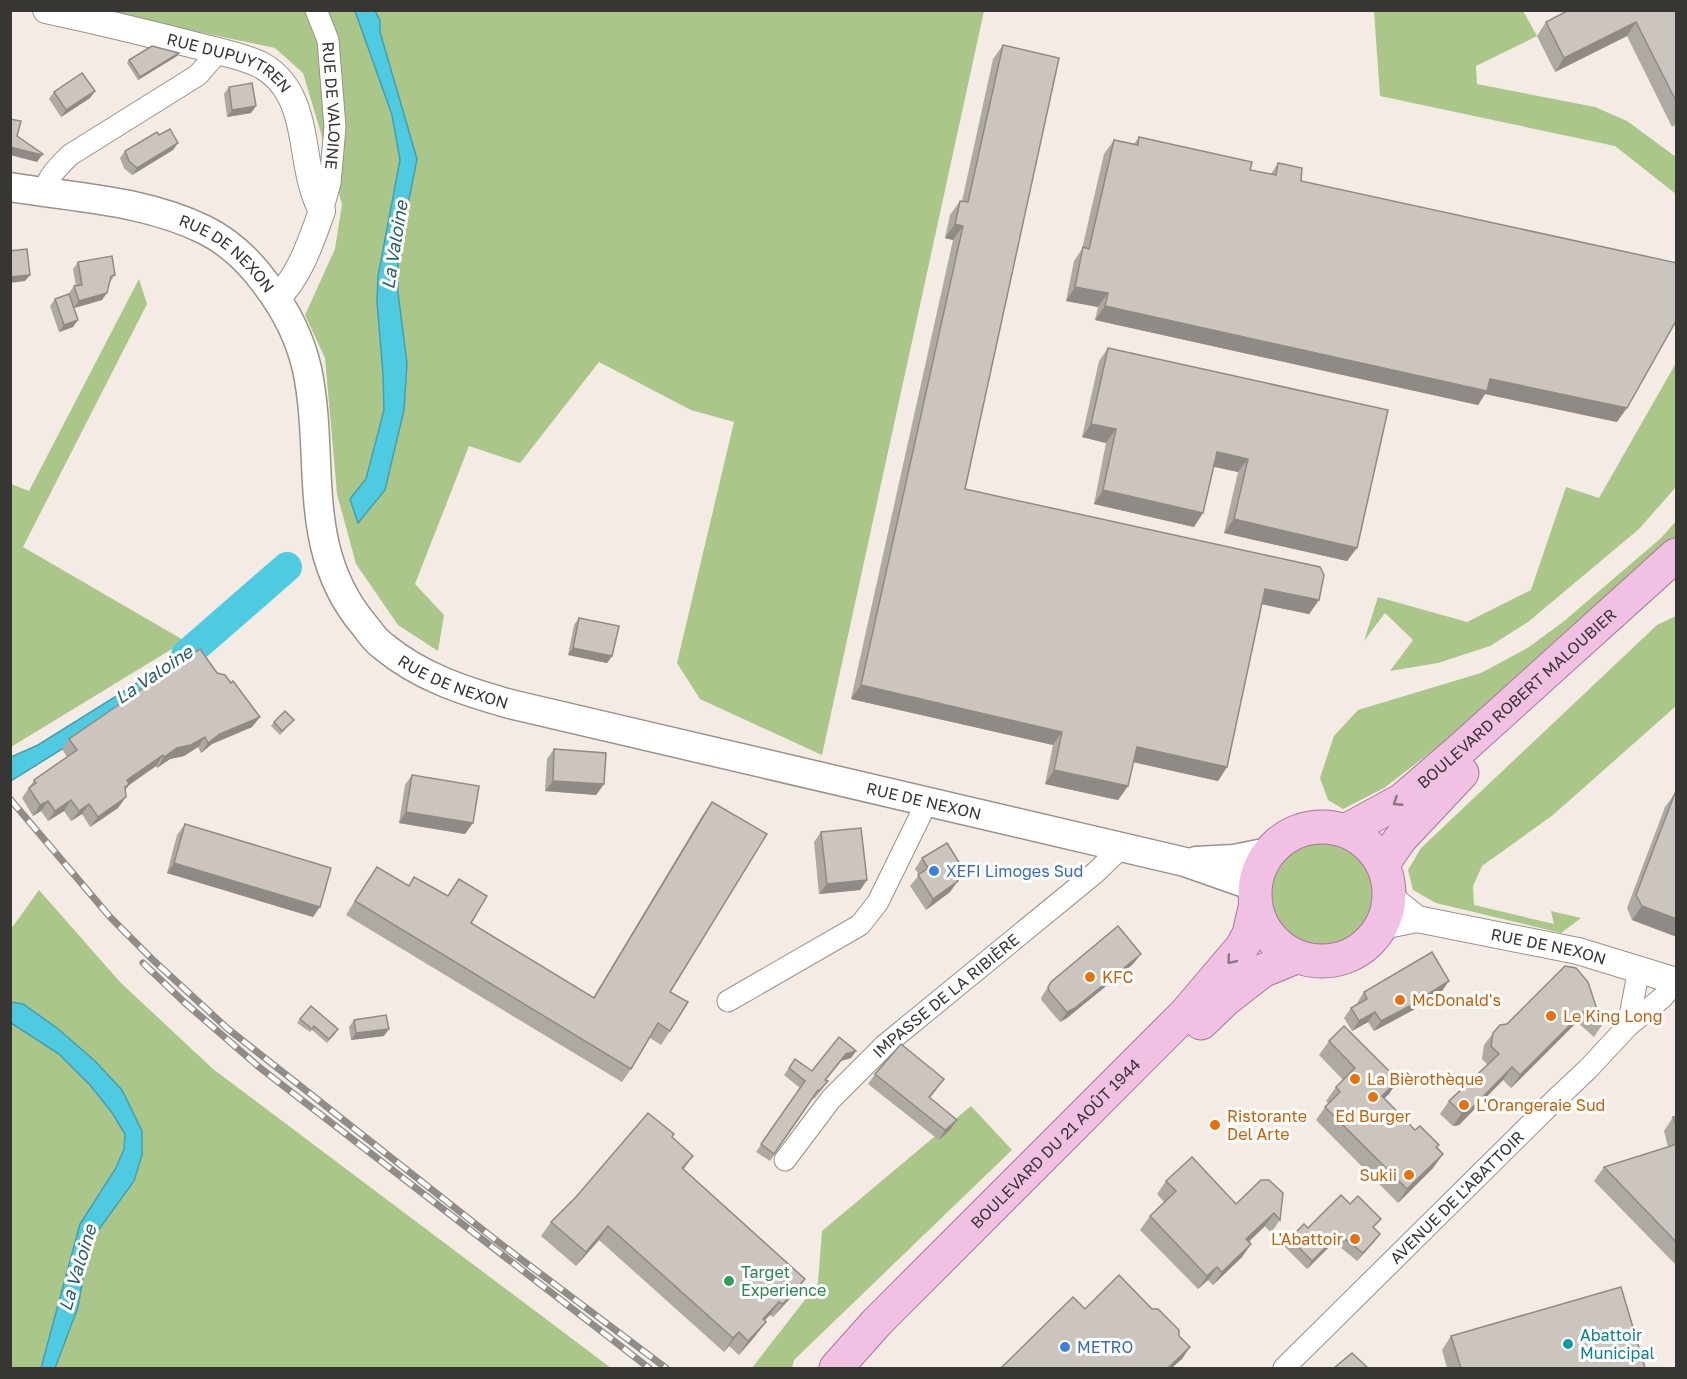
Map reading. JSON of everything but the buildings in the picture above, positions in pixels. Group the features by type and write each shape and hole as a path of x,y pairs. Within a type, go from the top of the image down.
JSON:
{"main road":[{"name":"RUE DE NEXON","path":"10,187 141,206 206,231 245,259 277,298 294,330 307,370 319,519 328,562 350,608 381,645 418,671 459,690 510,704 1185,862 1245,883 1255,898"},
{"name":"BOULEVARD ROBERT MALOUBIER","path":"1347,830 1402,800 1677,555"},
{"name":"BOULEVARD ROBERT MALOUBIER","path":"1383,864 1400,839 1451,783 1677,579"},
{"path":"1328,826 1347,830 1368,844 1383,864 1389,880 1386,912 1370,942 1354,954 1335,961 1316,962 1296,957 1277,944 1263,927 1255,898 1259,868 1269,852 1293,832 1308,827 1328,826"},
{"name":"RUE DE NEXON","path":"1185,862 1234,859 1269,852"},
{"name":"BOULEVARD DU 21 AOÛT 1944","path":"836,1368 877,1323 1186,1013 1242,947 1249,934 1255,898"},
{"name":"BOULEVARD DU 21 AOÛT 1944","path":"860,1368 952,1272 1225,1000 1262,971 1296,957"}],"street":[{"name":"RUE DUPUYTREN","path":"46,10 218,52 258,64 277,76 291,97 298,117 312,189 322,211"},
{"name":"RUE DE VALOINE","path":"277,298 295,275 314,234 330,183 335,127 328,40 316,10"},
{"path":"44,192 54,171 70,155 198,75 218,52"},
{"path":"728,1001 860,926 878,902 928,800"},
{"name":"IMPASSE DE LA RIBIÈRE","path":"785,1160 831,1099 885,1045 1087,880 1123,846"},
{"name":"RUE DE NEXON","path":"1386,912 1578,951 1676,981"},
{"path":"1628,1026 1639,969"},
{"name":"AVENUE DE L'ABATTOIR","path":"1287,1367 1588,1069 1628,1026 1663,997 1676,981"}],"green space":[{"path":"99,11 984,11 822,755 700,699 677,663 734,422 691,410 599,362 520,463 469,446 415,584 444,615 438,651 398,625 356,564 337,494 325,358 305,315 335,249 342,204 303,73 275,48"},
{"path":"1374,11 1523,11 1537,36 1476,66 1477,84 1595,107 1627,121 1676,157 1676,194 1615,146 1380,96"},
{"path":"139,279 147,304 23,547 185,641 11,747 11,484 29,491"},
{"path":"1676,363 1676,487 1639,529 1528,622 1490,646 1438,663 1390,671 1413,640 1385,613 1364,641 1378,597 1467,622 1531,590 1566,487 1599,498"},
{"path":"1676,521 1676,542 1465,726 1384,788 1343,809 1328,800 1320,778 1334,736 1358,710 1481,673 1529,647 1563,622 1661,538"},
{"path":"1676,616 1676,706 1553,815 1482,866 1473,886 1474,905 1554,924 1551,911 1581,918 1561,933 1436,903 1413,890 1408,870 1421,848 1657,625"},
{"path":"1322,840 1342,844 1359,856 1371,873 1375,893 1371,913 1359,930 1342,942 1322,946 1302,942 1285,930 1273,913 1269,893 1273,873 1285,856 1302,844"},
{"path":"39,890 120,982 213,1069 611,1368 11,1368 11,929"},
{"path":"971,1106 1012,1150 794,1360 792,1368 752,1368 818,1283 822,1231"}],"water":[{"path":"355,11 375,11 380,20 380,32 417,159 398,255 398,293 407,363 404,410 385,490 358,523 350,499 366,479 384,410 377,302 378,276 400,160 392,115"},
{"path":"215,626 224,636 62,749 11,781 11,757 38,745 155,672 173,656 185,641"},
{"path":"10,1002 23,1004 57,1028 95,1061 122,1090 142,1131 142,1155 134,1181 89,1243 78,1307 55,1368 41,1368 80,1224 116,1168 124,1149 125,1134 113,1114 90,1085 59,1054 11,1023"}],"waterway":[{"name":"La Valoine","path":"186,655 287,567"}],"railway":[{"path":"10,799 110,917 228,1029 497,1241 666,1368"},
{"path":"143,963 259,1067 649,1368"}],"place":[{"name":"XEFI Limoges Sud","path":"934,871"},
{"name":"KFC","path":"1090,977"},
{"name":"McDonald's","path":"1400,1000"},
{"name":"Le King Long","path":"1551,1016"},
{"name":"La Bièrothèque","path":"1355,1079"},
{"name":"Ed Burger","path":"1373,1097"},
{"name":"L'Orangeraie Sud","path":"1464,1105"},
{"name":"Ristorante Del Arte","path":"1215,1125"},
{"name":"Sukii","path":"1409,1175"},
{"name":"L'Abattoir","path":"1355,1239"},
{"name":"Target Experience","path":"729,1281"},
{"name":"Abattoir Municipal","path":"1568,1344"},
{"name":"METRO","path":"1065,1347"}]}
